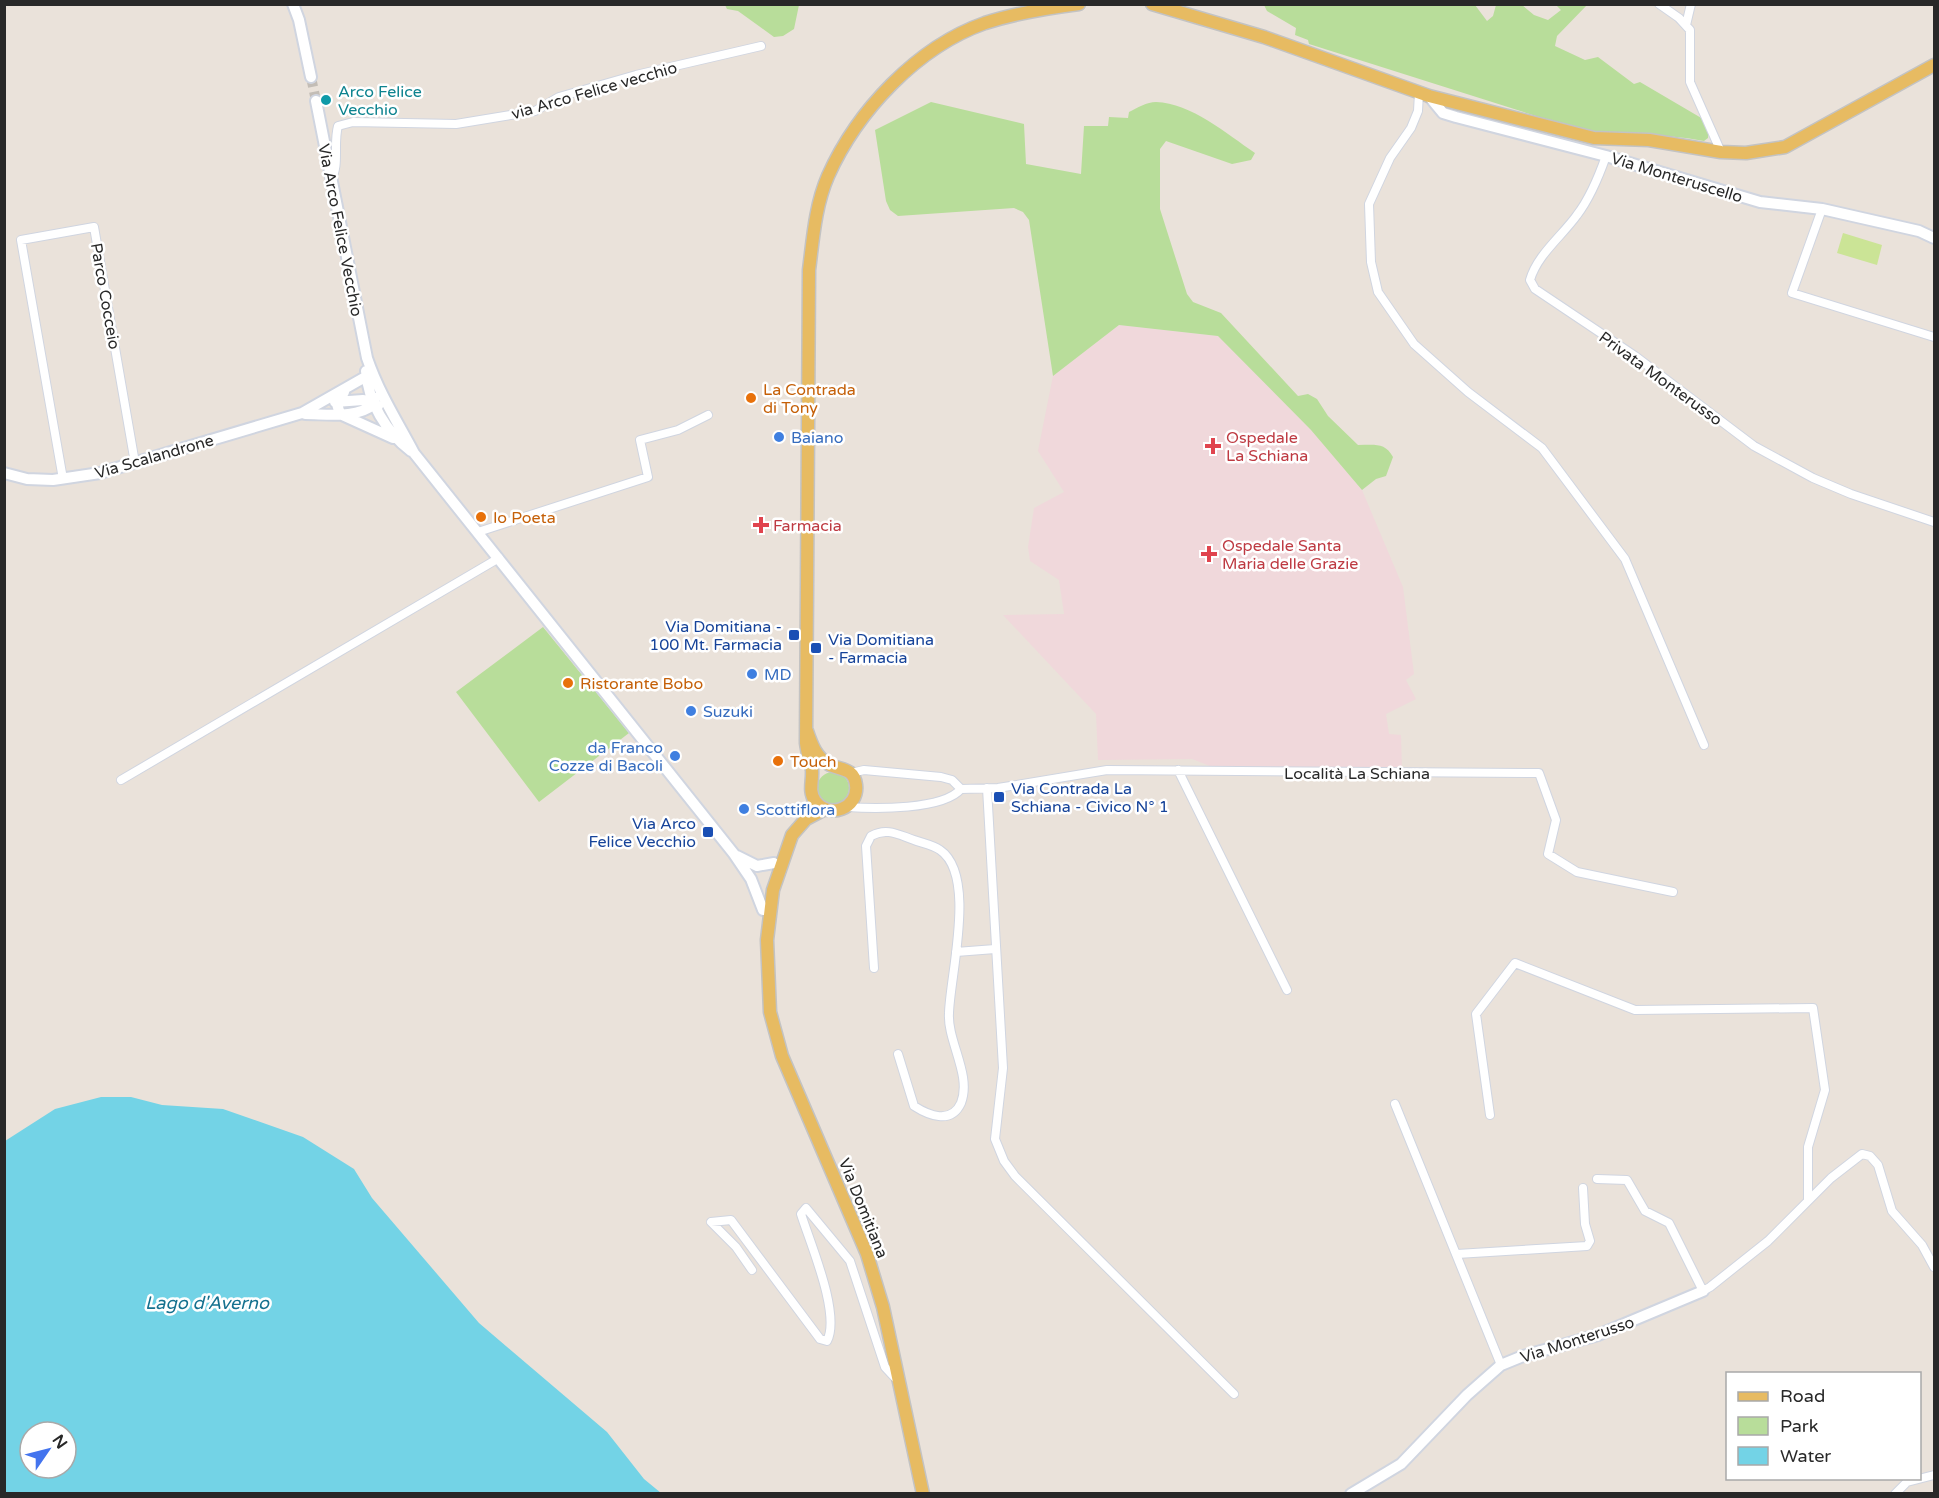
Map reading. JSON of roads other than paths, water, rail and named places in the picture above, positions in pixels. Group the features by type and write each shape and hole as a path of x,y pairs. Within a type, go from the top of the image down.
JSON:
{"main road":[{"path":"813,778 820,770 830,765 842,766 851,773 856,784 855,797 847,807 840,810 825,809 817,803 812,795 813,778 806,743 809,270 815,218 828,176 855,129 882,94 922,59 948,42 984,24 1040,8 1079,4"},
{"path":"1152,4 1264,37 1424,94 1594,138 1649,140 1721,152 1746,153 1785,147 1935,65"},
{"path":"807,731 817,754 830,765"},
{"name":"Via Domitiana","path":"812,795 785,839 774,863 767,939 768,993 775,1034 867,1254 882,1307 923,1494"},
{"name":"Via Domitiana","path":"767,939 763,910 792,835 806,819 825,809"}],"street":[{"path":"293,4 299,20 311,77"},
{"path":"1659,4 1686,25 1691,39 1688,60 1690,82 1721,152"},
{"path":"1686,25 1691,4"},
{"name":"via Arco Felice vecchio","path":"331,179 336,171 334,140 338,126 353,122 456,124 535,111 559,97 636,75 761,46"},
{"path":"1424,94 1411,128 1390,158 1369,204 1371,262 1378,292 1414,344 1468,392 1542,448 1625,559 1704,745"},
{"name":"Via Monteruscello","path":"1424,94 1443,113 1456,117 1606,156 1760,202 1822,209 1919,231 1935,238"},
{"name":"Via Arco Felice Vecchio","path":"316,101 367,358"},
{"path":"1456,117 1448,108 1459,102"},
{"name":"Privata Monterusso","path":"1606,156 1579,214 1534,268 1530,280 1536,289 1635,356 1754,446 1841,490 1935,522"},
{"path":"1822,209 1792,293 1935,337"},
{"name":"Parco Cocceio","path":"63,479 21,240 94,227 135,463"},
{"path":"367,358 367,376 374,404 400,443"},
{"path":"367,358 377,388 414,453 734,854 751,879 763,910"},
{"path":"302,413 347,390 367,376"},
{"path":"302,413 340,414 364,411 374,404 377,388"},
{"path":"347,390 338,401 336,408 340,414 386,433 414,453"},
{"path":"319,405 338,401 363,400 374,404 395,423"},
{"name":"Via Scalandrone","path":"4,473 27,480 63,479 100,473 302,413"},
{"path":"478,532 648,477 640,440 678,430 708,415"},
{"path":"122,780 499,558"},
{"name":"Località La Schiana","path":"851,773 864,770 941,777 952,780 961,789 987,789 1099,770 1388,774 1539,773 1556,820 1548,854 1577,872 1673,892"},
{"path":"1178,770 1287,990"},
{"name":"Località La Schiana","path":"847,807 872,810 936,801 954,798 961,789"},
{"path":"987,789 1003,1068 995,1139 1004,1161 1015,1176 1234,1394"},
{"path":"874,968 866,846 872,836 880,831 888,831 940,850 952,864 959,898 956,952 948,1016 962,1074 961,1103 955,1111 945,1116 931,1117 914,1106 898,1054"},
{"path":"734,854 757,866 774,863"},
{"path":"751,879 763,886 772,885"},
{"path":"956,952 995,949"},
{"path":"1490,1115 1476,1014 1515,963 1635,1010 1813,1008 1825,1090 1808,1147 1808,1201"},
{"path":"1395,1104 1501,1365"},
{"path":"1597,1179 1627,1180 1646,1211 1669,1223 1703,1291 1768,1241 1831,1178 1862,1154 1870,1156 1878,1165 1892,1211 1922,1245 1935,1267"},
{"path":"1457,1254 1587,1246 1590,1241 1585,1224 1583,1188"},
{"path":"752,1270 736,1247 711,1222 731,1220 816,1334 827,1341 832,1330 824,1280 801,1214 806,1208 850,1261 885,1367 899,1383"},
{"name":"Via Monterusso","path":"1351,1494 1401,1464 1467,1395 1501,1365 1523,1356 1598,1335 1703,1291"},
{"path":"1895,1494 1908,1482 1917,1480"}],"water":[{"name":"Lago d'Averno","path":"101,1097 131,1097 162,1105 223,1109 303,1137 354,1169 372,1198 479,1323 607,1432 644,1479 661,1493 5,1493 5,1141 55,1109"}],"tunnel":[{"path":"311,77 316,101"}],"place":[{"name":"Arco Felice Vecchio","path":"326,100"},
{"name":"La Contrada di Tony","path":"751,398"},
{"name":"Baiano","path":"779,437"},
{"name":"Ospedale La Schiana","path":"1213,446"},
{"name":"Io Poeta","path":"481,517"},
{"name":"Farmacia","path":"761,525"},
{"name":"Ospedale Santa Maria delle Grazie","path":"1209,554"},
{"name":"Via Domitiana - 100 Mt. Farmacia","path":"794,635"},
{"name":"Via Domitiana - Farmacia","path":"816,648"},
{"name":"MD","path":"752,674"},
{"name":"Ristorante Bobo","path":"568,683"},
{"name":"Suzuki","path":"691,711"},
{"name":"da Franco Cozze di Bacoli","path":"675,756"},
{"name":"Touch","path":"778,761"},
{"name":"Via Contrada La Schiana - Civico N° 1","path":"999,797"},
{"name":"Scottiflora","path":"744,809"},
{"name":"Via Arco Felice Vecchio","path":"708,832"}]}
